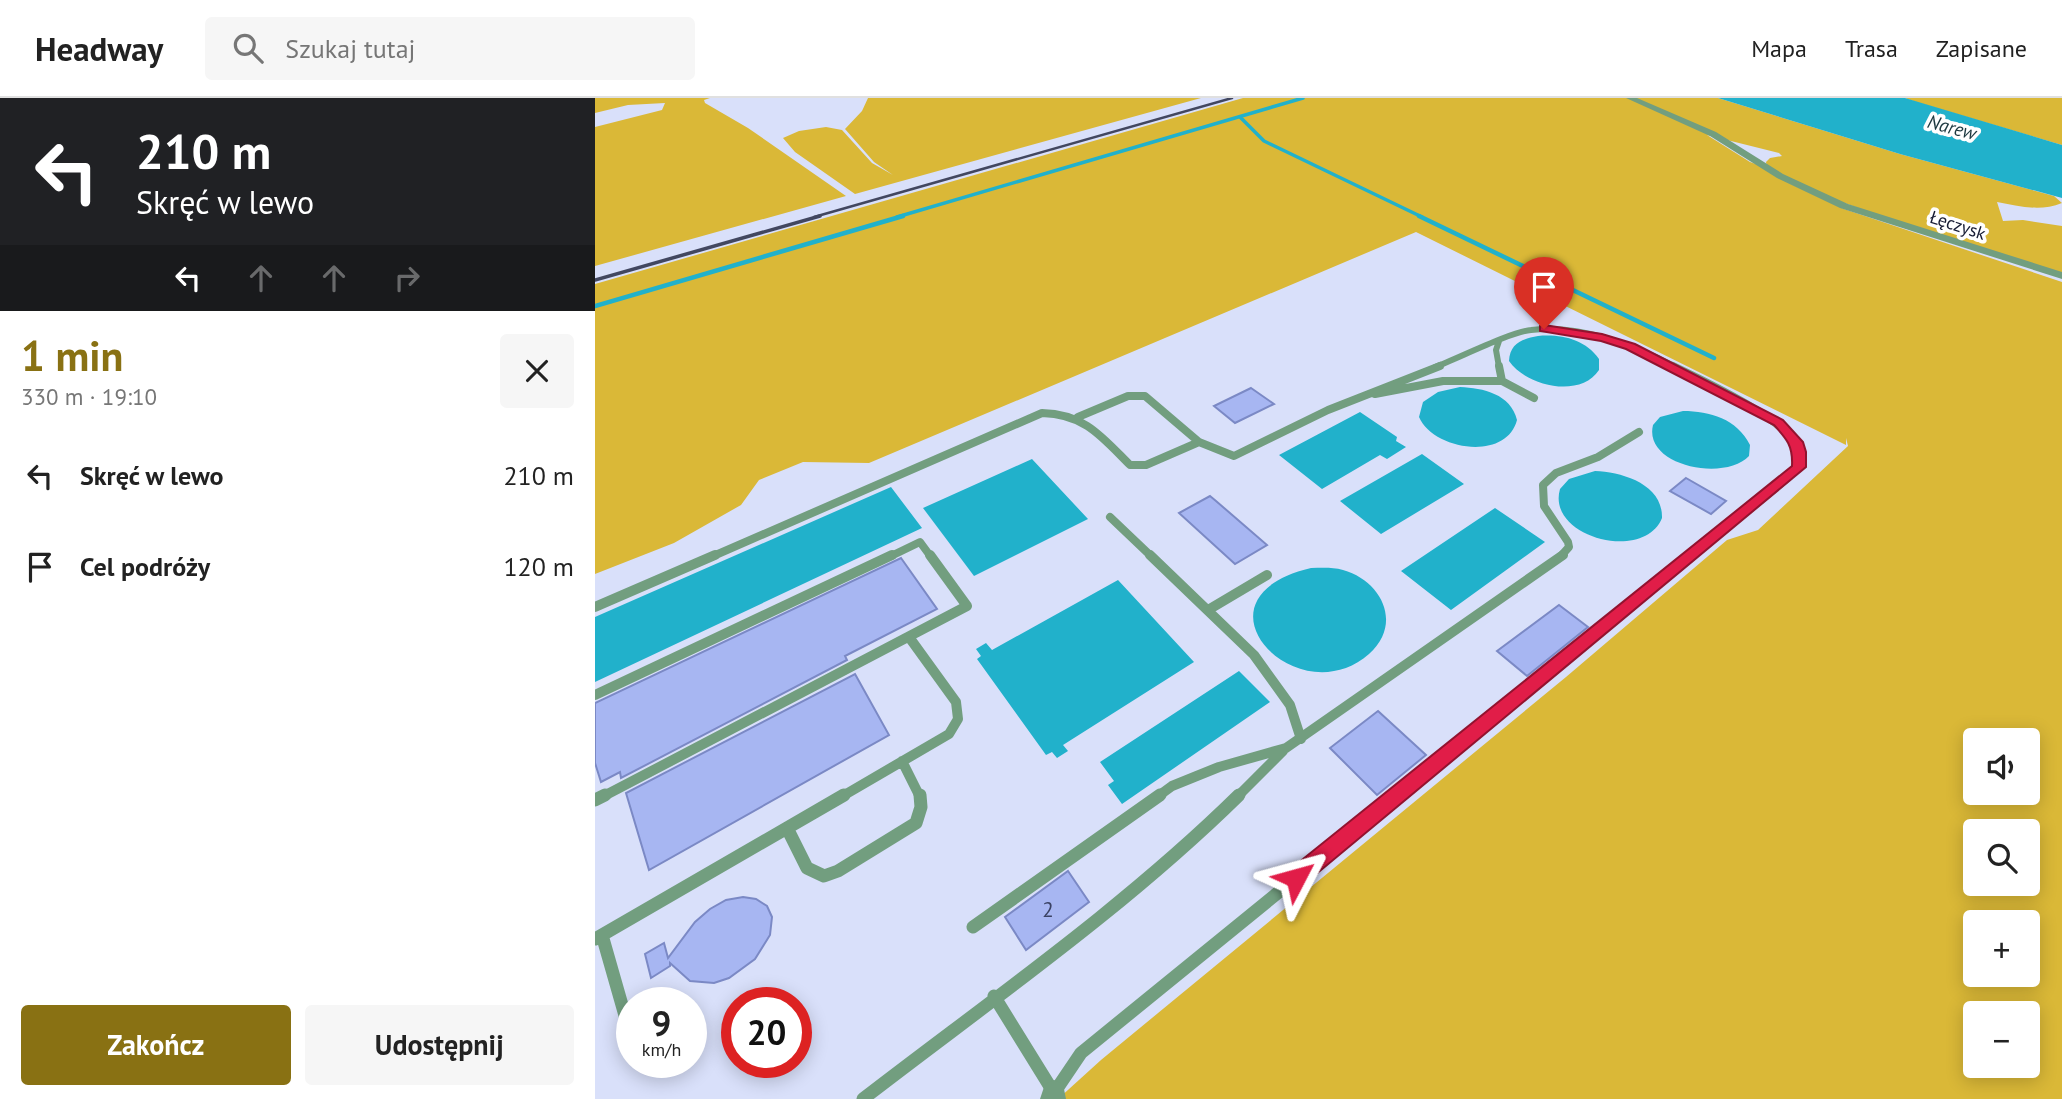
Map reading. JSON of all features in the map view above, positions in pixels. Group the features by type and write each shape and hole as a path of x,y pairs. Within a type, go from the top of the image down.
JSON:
{"street":[{"name":"Łęczysk","path":"1630,98 1713,134 1780,176 1844,206 2062,276"}],"lane":[{"path":"995,996 1054,1096 1081,1053 1799,467 1800,452 1796,442 1778,423 1630,346 1602,338 1544,329 1514,334 1328,410 1234,456 1199,442 1145,396 1128,396 1078,417"},
{"path":"1499,341 1496,350 1502,381"},
{"path":"1365,395 1400,392 1459,379 1502,381 1534,398"},
{"path":"595,607 1028,418 1056,412 1078,417 1129,465 1146,465 1199,442"},
{"path":"863,1099 1133,890 1200,833 1286,748 1566,553 1569,541 1551,519 1542,502 1545,485 1558,471 1594,459 1639,432"},
{"path":"1110,517 1254,655 1290,705 1301,739"},
{"path":"595,695 920,542 967,606 595,800"},
{"path":"1208,610 1267,575"},
{"path":"616,992 597,935 949,734 958,724 956,702 909,637"},
{"path":"973,927 1172,786 1219,767 1286,748"},
{"path":"787,828 807,868 824,876 838,871 916,823 920,816 922,798 902,761"}],"shaded area":[{"path":"595,98 710,98 704,100 705,103 748,128 846,196 595,266 595,127 662,110 665,103 628,105 595,113"},
{"path":"868,98 1201,98 855,194 795,152 783,138 799,131 826,127 842,130 872,163 893,175 874,162 845,129 862,111"},
{"path":"1243,98 1718,98 1900,154 2054,196 2062,203 2037,208 1997,202 2003,221 2023,220 2062,226 2062,273 1864,210 1789,183 1844,209 2062,282 2062,1099 1058,1099 1101,1060 1566,677 1727,540 1758,530 1848,446 1846,438 1846,445 1416,232 869,463 803,462 759,480 741,505 674,543 595,574 595,284","holes":["1707,135 1779,153 1782,156 1770,158 1766,162 1767,168 1750,162"]},
{"path":"1905,98 2062,98 2062,145 1916,102"}],"water":[{"name":"Narew","path":"1718,98 1905,98 2062,145 2062,198 1900,154"},
{"path":"1538,336 1564,337 1580,342 1599,359 1599,370 1590,379 1567,386 1553,386 1528,377 1509,361 1510,355 1518,343"},
{"path":"1460,387 1487,391 1509,404 1517,420 1510,433 1499,442 1469,447 1453,444 1427,428 1419,417 1423,402 1438,392"},
{"path":"1683,411 1713,415 1730,423 1750,445 1749,456 1738,464 1722,468 1688,466 1673,460 1660,451 1653,439 1653,425 1660,417"},
{"path":"1360,412 1397,437 1396,441 1406,447 1387,459 1380,455 1322,489 1279,455"},
{"path":"1422,454 1464,484 1381,534 1340,501"},
{"path":"1032,459 1088,519 974,576 923,508"},
{"path":"1595,471 1628,477 1648,488 1656,496 1661,506 1662,518 1652,532 1637,539 1618,541 1581,531 1568,520 1560,506 1560,489 1569,479"},
{"path":"891,487 922,528 595,682 595,617"},
{"path":"1495,508 1545,542 1451,610 1401,571"},
{"path":"1311,568 1339,569 1357,576 1377,594 1383,605 1385,630 1379,642 1369,654 1341,670 1312,671 1285,662 1265,646 1254,625 1256,603 1274,583"},
{"path":"1118,580 1194,662 1063,745 1068,751 1057,758 1052,752 1046,755 977,659 981,656 976,649 986,643 992,650"},
{"path":"1239,671 1270,702 1122,804 1108,785 1114,781 1100,762"}],"building":[{"path":"1251,388 1274,404 1235,423 1214,406"},
{"path":"1686,478 1726,501 1711,514 1670,491"},
{"path":"1210,496 1267,545 1235,564 1179,513"},
{"path":"901,558 937,609 845,656 847,660 621,778 620,772 601,782 595,763 595,703"},
{"path":"1559,605 1588,627 1527,676 1497,651"},
{"path":"855,674 889,735 649,870 626,793"},
{"path":"1378,711 1426,755 1377,795 1330,748"},
{"path":"1068,871 1089,902 1026,950 1005,917"},
{"path":"743,897 756,899 767,906 772,917 770,935 755,959 729,978 714,983 690,981 670,963 670,966 651,978 645,954 664,943 668,958 695,922 710,909 726,900"}],"waterway":[{"path":"897,217 1303,98"},
{"path":"1240,117 1264,141 1422,217"},
{"path":"595,306 903,216"},
{"path":"1419,216 1714,358"}],"railway":[{"path":"814,217 1232,98"},
{"path":"595,280 820,216"}],"route":[{"path":"1296,878 1799,467 1800,452 1796,442 1790,432 1778,423 1630,346 1602,338 1544,329"}]}
